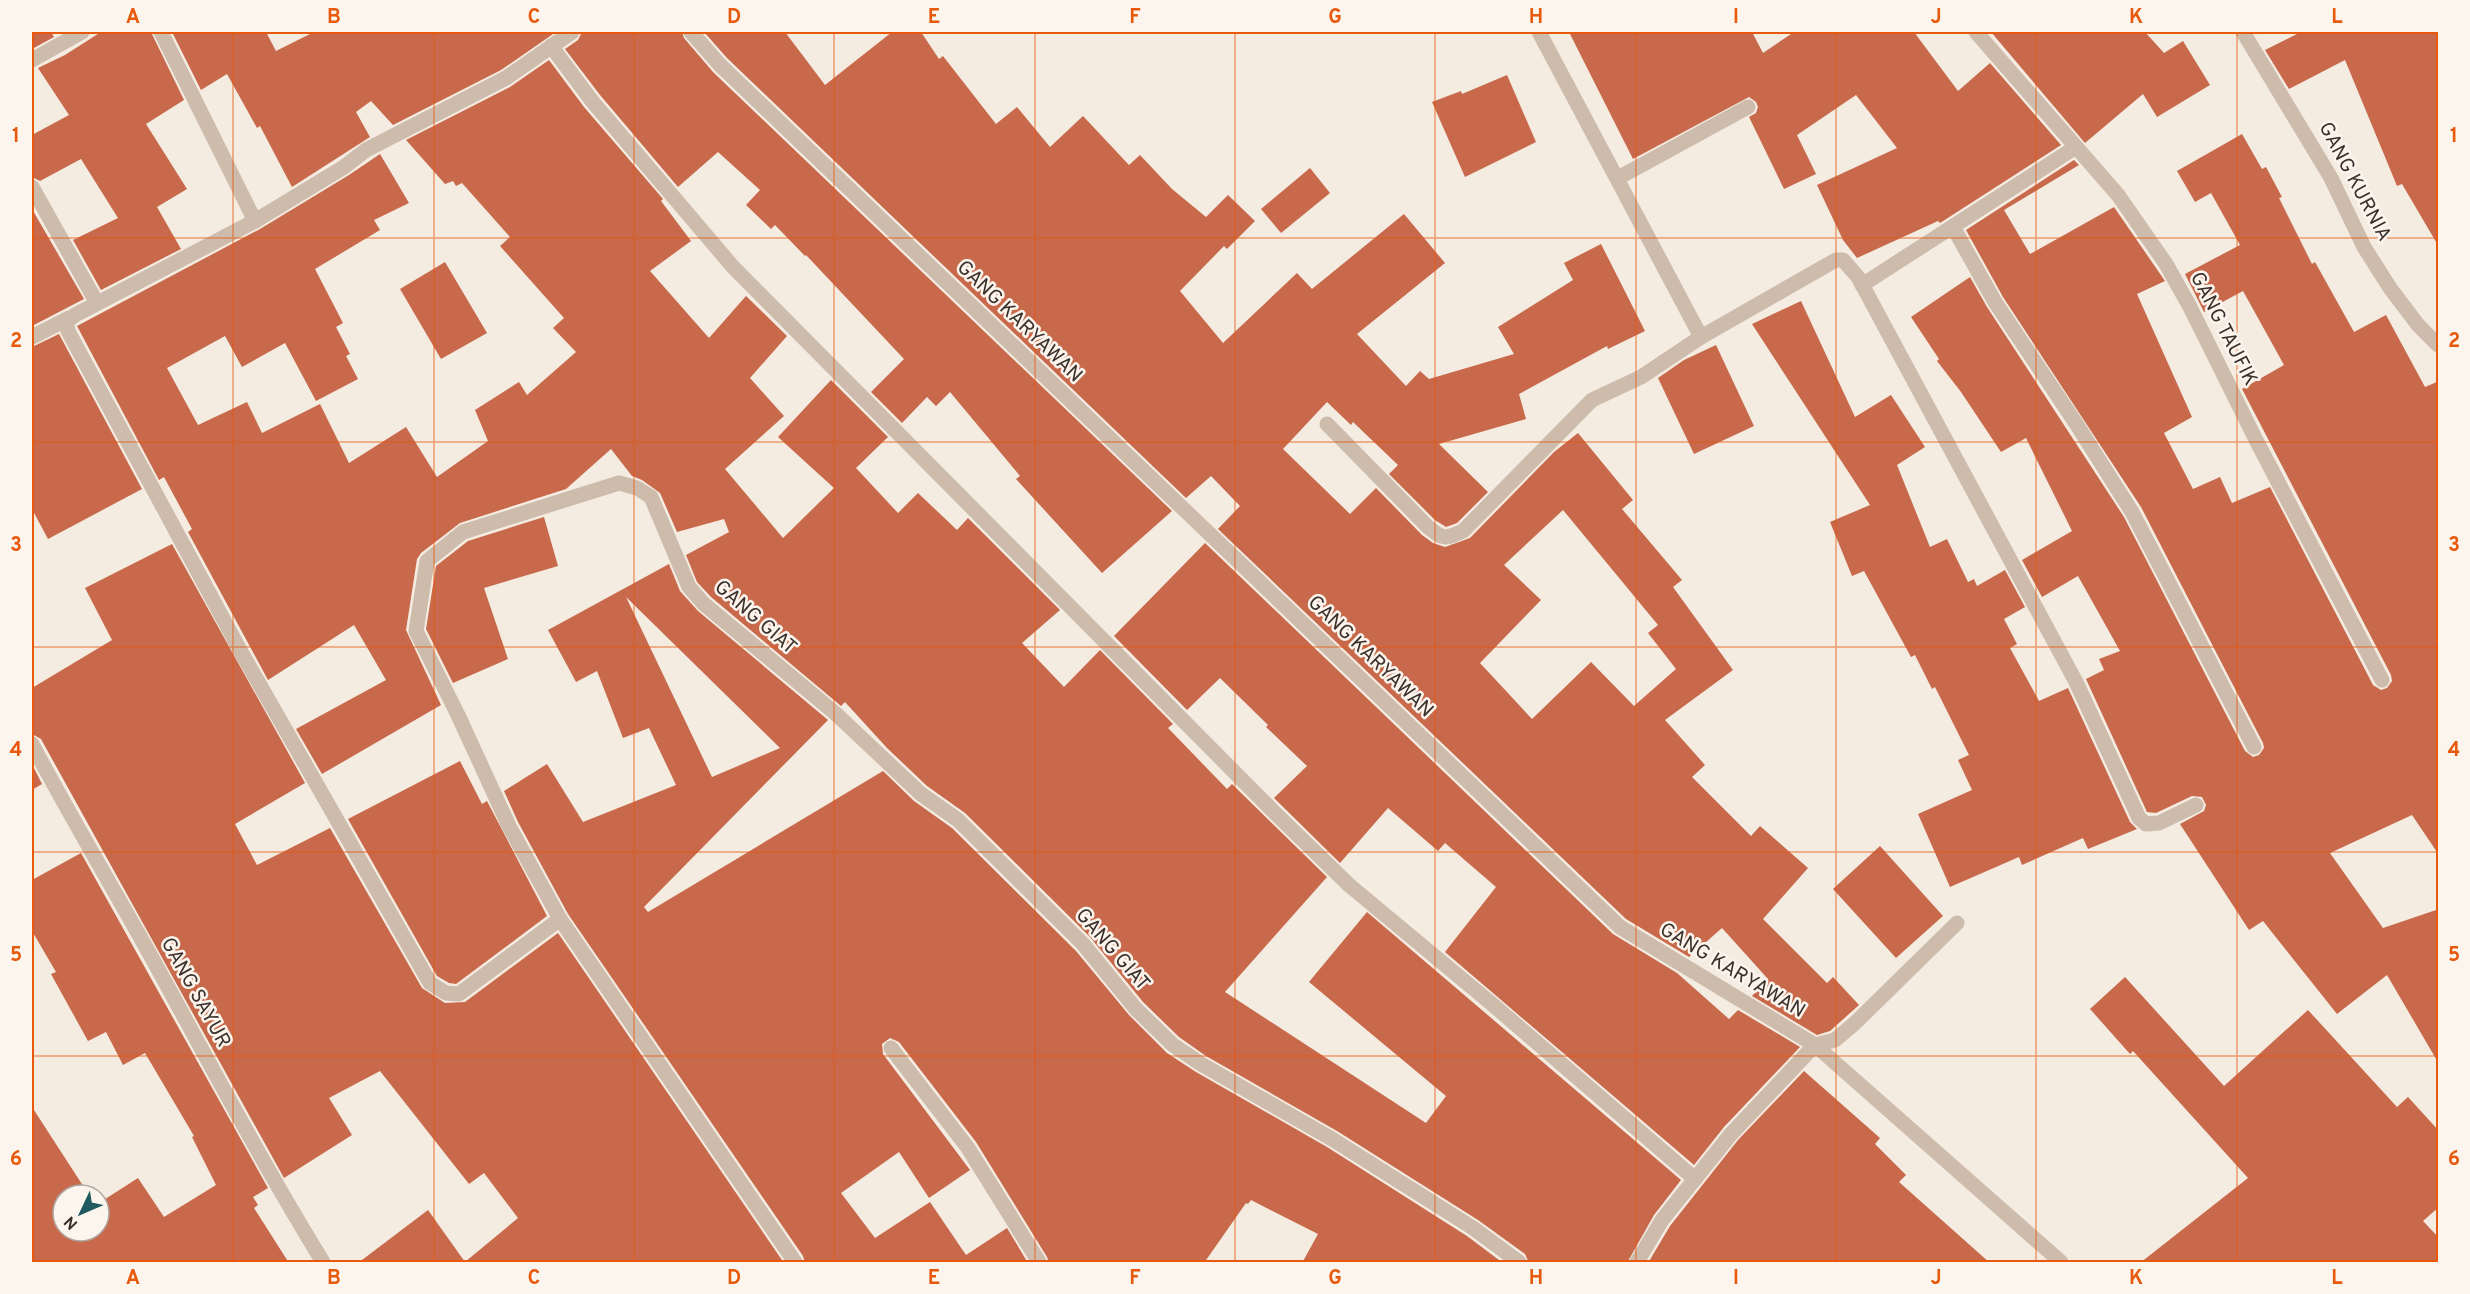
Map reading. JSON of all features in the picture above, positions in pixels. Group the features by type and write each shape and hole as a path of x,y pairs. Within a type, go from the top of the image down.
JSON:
{"street":[{"path":"32,60 82,32"},
{"path":"161,32 255,221"},
{"path":"32,337 255,221 344,167 366,150 506,78 572,32"},
{"name":"GANG KARYAWAN","path":"691,32 720,65 1620,927 1815,1045 2061,1263"},
{"path":"1539,32 1701,337"},
{"name":"GANG TAUFIK","path":"1977,32 2118,195 2146,233 2190,307 2256,440 2382,680"},
{"name":"GANG KURNIA","path":"2243,32 2331,178 2369,255 2418,325 2439,345"},
{"path":"551,46 592,101 734,267 1276,814 1349,885 1492,1004 1695,1179"},
{"path":"1618,178 1749,107"},
{"path":"1862,285 2076,147"},
{"path":"32,188 97,303"},
{"path":"1953,227 1995,302 2132,512 2254,747"},
{"path":"1327,424 1428,527 1441,538 1448,538 1463,531 1592,400 1641,376 1701,337 1836,260 1843,260 1862,285 2076,682 2139,818 2146,824 2159,823 2196,805"},
{"path":"69,318 66,322 68,331 194,567 430,983 446,993 459,994 560,919"},
{"name":"GANG GIAT","path":"795,1263 560,919 509,826 416,631 427,561 463,532 619,483 638,488 651,497 689,587 704,604 836,713 921,794 958,820 1083,945 1136,1009 1173,1045 1201,1064 1332,1139 1453,1215 1519,1263"},
{"name":"GANG SAYUR","path":"32,744 73,822 323,1263"},
{"path":"1637,1263 1662,1220 1731,1134 1815,1045 1834,1040 1855,1023 1957,923"},
{"path":"891,1048 968,1148 1039,1263"}],"building":[{"path":"32,32 51,32 54,37 32,49"},
{"path":"101,32 151,32 184,100 146,124 187,189 157,207 181,249 101,290 73,240 118,218 81,159 40,181 32,177 32,135 69,115 38,68 65,55"},
{"path":"172,32 266,32 276,51 314,32 556,32 501,70 393,125 371,101 356,112 370,137 292,187 260,126 257,128 227,74 201,90"},
{"path":"582,32 682,32 684,38 713,72 1172,511 1102,573 1016,479 1020,476 950,392 936,406 927,397 902,423 871,392 904,359 806,255 775,225 771,229 746,205 760,190 718,152 678,187 600,95 565,49 578,40"},
{"path":"704,32 785,32 825,85 892,32 921,32 939,59 943,56 996,124 1017,107 1050,147 1083,116 1129,165 1140,155 1172,189 1206,217 1228,195 1255,221 1227,249 1224,246 1180,291 1223,343 1297,273 1312,289 1404,214 1445,263 1357,334 1406,386 1420,371 1429,379 1514,354 1498,327 1573,280 1564,263 1601,244 1645,331 1608,349 1607,346 1519,394 1526,419 1439,444 1488,492 1457,523 1446,527 1435,520 1389,474 1398,465 1353,422 1351,425 1327,402 1283,449 1350,514 1376,488 1422,535 1433,543 1445,547 1470,538 1554,452 1578,433 1633,500 1622,509 1682,580 1673,587 1733,670 1665,720 1705,765 1692,777 1751,836 1760,826 1808,868 1763,919 1827,983 1833,977 1859,1005 1830,1031 1817,1035 1752,996 1768,979 1722,928 1689,957 1626,919 1218,529 1240,506 1211,476 1186,498 727,58","holes":["1563,510 1658,625 1648,633 1676,669 1634,706 1591,662 1532,719 1480,663 1541,600 1504,565"]},
{"path":"1569,32 1752,32 1763,53 1794,32 1914,32 1958,91 1990,63 2061,145 1940,223 1938,221 1857,258 1843,240 1817,185 1897,148 1856,95 1797,135 1816,174 1784,189 1749,117 1756,113 1758,107 1756,102 1749,97 1633,159"},
{"path":"1991,32 2145,32 2164,53 2183,41 2210,85 2157,117 2143,94 2085,143"},
{"path":"2301,32 2439,32 2439,247 2402,184 2397,186 2345,60 2289,89 2265,50"},
{"path":"549,60 584,107 663,199 661,201 691,241 650,271 709,338 746,296 787,336 750,378 784,416 725,469 783,538 834,488 778,437 831,380 888,437 856,468 898,513 918,493 957,530 968,518 1060,610 1022,643 1064,687 1100,650 1173,724 1168,728 1227,789 1232,784 1327,877 1225,992 1426,1123 1446,1096 1309,982 1367,912 1681,1180 1654,1215 1627,1263 1529,1263 1525,1254 1478,1220 1337,1131 1206,1056 1179,1037 1143,1002 1090,937 965,813 927,786 887,748 845,702 841,706 711,597 697,582 686,555 729,532 724,519 677,532 660,493 632,476 611,449 566,489 460,523 421,553 417,559 406,630 441,705 322,774 296,729 386,680 354,625 268,680 188,532 192,529 164,477 159,480 77,326 260,229 380,154 409,203 374,220 380,230 315,269 343,323 336,327 350,354 346,356 358,379 316,401 285,343 242,367 225,336 167,368 198,425 247,402 262,433 320,404 349,463 406,427 437,477 488,441 475,410 519,382 527,395 576,352 553,328 564,318 500,246 510,237 462,183 456,186 453,181 445,184 406,140 510,87"},
{"path":"1507,75 1536,142 1465,177 1432,102 1461,91 1462,94"},
{"path":"2242,134 2262,169 2266,167 2312,264 2315,262 2354,332 2386,315 2425,387 2439,381 2439,855 2412,815 2330,853 2383,928 2439,909 2439,1064 2387,975 2337,1014 2263,921 2249,930 2180,824 2204,811 2206,805 2202,797 2192,796 2156,813 2147,812 2086,679 2104,670 2099,659 2120,651 2078,576 2042,597 2022,560 2072,531 2026,438 2001,452 1937,361 1939,359 1911,317 1970,277 1987,307 2124,517 2245,751 2253,757 2259,755 2264,748 2263,743 2141,507 2003,297 1966,230 2074,160 2079,165 2004,210 2030,254 2114,207 2165,281 2137,294 2192,417 2164,433 2193,489 2220,477 2232,503 2270,487 2373,685 2381,690 2387,688 2392,681 2391,675 2242,389 2284,365 2243,291 2204,312 2185,274 2240,245 2211,193 2195,202 2177,171"},
{"path":"1310,168 1330,193 1281,233 1261,209"},
{"path":"32,209 84,299 32,326"},
{"path":"445,262 487,333 441,359 400,289"},
{"path":"1801,301 1855,417 1891,395 1925,447 1897,465 1930,547 1947,539 1968,582 1974,579 1977,586 2005,570 2025,607 2004,619 2017,644 2010,648 2039,701 2068,688 2130,822 2137,829 2088,849 2083,838 2022,865 2019,857 1950,887 1918,814 1972,790 1958,760 1969,755 1935,687 1932,689 1915,655 1911,657 1864,571 1852,576 1830,522 1870,505 1752,324"},
{"path":"59,334 142,489 48,539 32,509 32,347"},
{"path":"1716,345 1754,426 1694,454 1658,378 1684,360"},
{"path":"544,517 558,566 484,588 508,659 453,683 426,629 436,566 468,541"},
{"path":"1205,543 1613,934 1677,973 1729,1019 1738,1010 1800,1047 1724,1127 1694,1165 1445,952 1496,887 1445,843 1438,851 1388,808 1340,863 1274,798 1307,766 1266,727 1268,725 1220,678 1187,710 1114,636"},
{"path":"172,544 305,783 235,824 257,865 330,828 422,988 445,1003 465,1002 558,933 784,1263 358,1263 428,1210 465,1262 518,1218 484,1173 469,1184 380,1071 329,1098 352,1135 284,1178 41,739 32,734 32,688 112,640 85,588"},
{"path":"669,564 680,591 698,611 828,720 644,907 648,912 883,771 914,801 952,828 1076,951 1129,1015 1167,1053 1327,1147 1467,1236 1503,1263 1302,1263 1318,1234 1251,1200 1248,1204 1246,1203 1204,1263 1049,1263 976,1142 899,1042 890,1038 882,1044 883,1054 970,1170 929,1198 899,1152 841,1193 875,1238 930,1202 966,1255 1007,1228 1028,1263 805,1263 803,1256 568,914 518,822 504,791 547,764 583,822 676,785 649,728 623,738 597,671 576,682 548,630","holes":["626,597 780,748 712,777"]},
{"path":"460,761 482,804 487,801 547,916 456,984 437,976 348,819"},
{"path":"32,764 42,784 32,790"},
{"path":"1880,846 1943,916 1896,958 1833,889"},
{"path":"81,853 268,1188 253,1197 258,1205 254,1208 289,1263 32,1263 32,1107 81,1183 51,1183 51,1243 111,1243 111,1195 138,1178 164,1217 216,1185 192,1137 194,1136 145,1053 123,1065 106,1032 88,1041 51,974 56,972 32,931 32,880"},
{"path":"2125,977 2224,1086 2308,1010 2397,1107 2408,1097 2439,1131 2439,1207 2423,1221 2439,1238 2439,1263 2140,1263 2248,1178 2133,1051 2130,1054 2090,1009"},
{"path":"1804,1071 1880,1138 1875,1144 1906,1175 1899,1182 1990,1263 1648,1263 1670,1226 1738,1140"}]}
